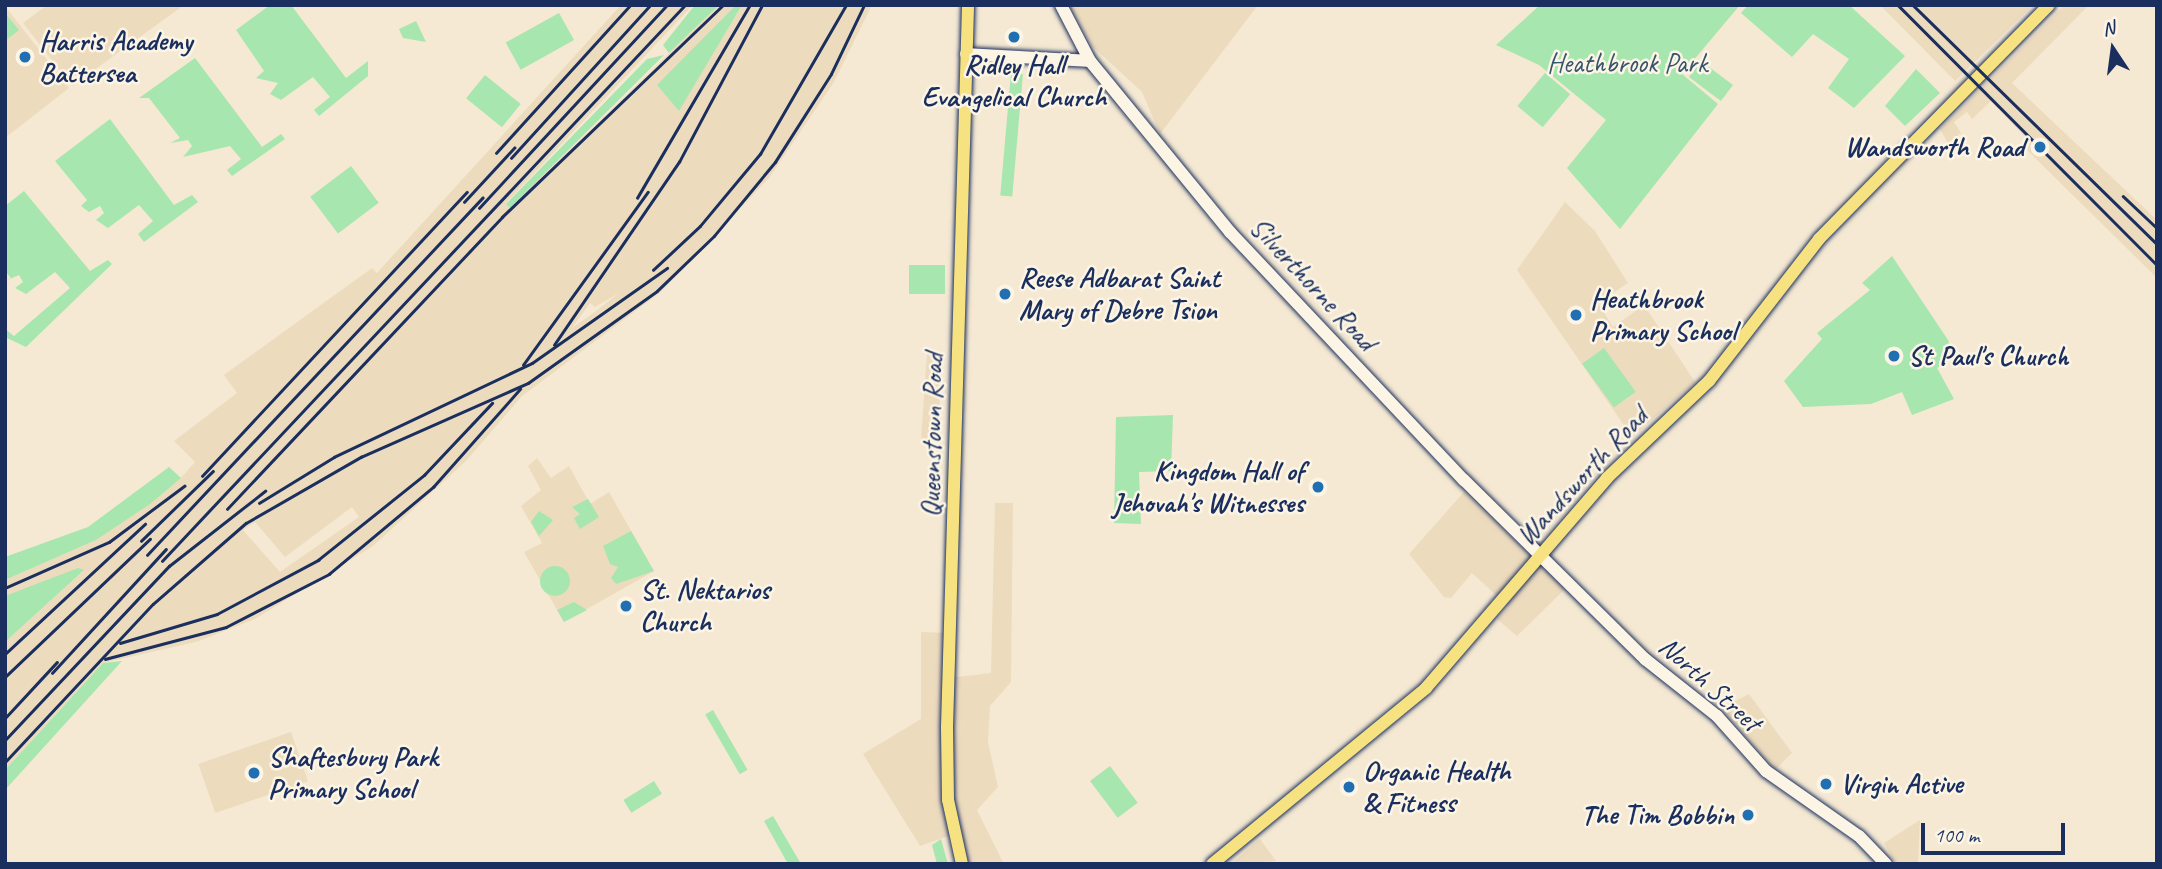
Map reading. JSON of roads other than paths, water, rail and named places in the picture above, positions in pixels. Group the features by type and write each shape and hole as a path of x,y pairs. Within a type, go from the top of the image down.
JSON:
{"main road":[{"name":"Queenstown Road","path":"962,864 948,800 947,727 968,5"},
{"name":"Silverthorne Road","path":"1062,5 1090,61 1230,232 1464,480 1543,554"},
{"name":"Wandsworth Road","path":"1212,864 1409,705 1607,478 1718,371 1819,239 2049,5"},
{"path":"1066,56 1073,27"},
{"path":"966,54 1066,56 1090,61"},
{"name":"North Street","path":"1543,554 1645,659 1717,716 1766,771 1859,835 1886,864"}],"railway":[{"path":"496,153 630,5"},
{"path":"511,158 650,5"},
{"path":"479,208 667,5"},
{"path":"162,561 685,5"},
{"path":"227,509 502,217 723,5"},
{"path":"637,198 750,5"},
{"path":"554,345 679,162 762,5"},
{"path":"653,270 700,226 760,154 846,5"},
{"path":"5,762 153,604 246,523 361,457 528,383 657,291 714,236 775,162 831,74 864,5"},
{"path":"1898,5 2157,265"},
{"path":"1913,5 2157,244"},
{"path":"464,202 514,148"},
{"path":"202,476 467,192"},
{"path":"523,365 648,192"},
{"path":"2123,196 2157,228"},
{"path":"147,555 482,198"},
{"path":"259,503 334,457 532,363 667,268"},
{"path":"105,659 226,627 329,574 433,487 520,389"},
{"path":"120,643 217,614 318,560 424,475 492,403"},
{"path":"141,541 213,471"},
{"path":"5,588 109,542 184,486"},
{"path":"5,740 169,566 265,491"},
{"path":"5,654 145,524"},
{"path":"5,677 150,539"},
{"path":"52,673 166,549"},
{"path":"5,718 57,662"}],"place":[{"name":"Ridley Hall Evangelical Church","path":"1014,37"},
{"name":"Harris Academy Battersea","path":"25,57"},
{"name":"Wandsworth Road","path":"2040,147"},
{"name":"Reese Adbarat Saint Mary of Debre Tsion","path":"1005,294"},
{"name":"Heathbrook Primary School","path":"1576,315"},
{"name":"St Paul's Church","path":"1894,356"},
{"name":"Kingdom Hall of Jehovah's Witnesses","path":"1318,487"},
{"name":"St. Nektarios Church","path":"626,606"},
{"name":"Shaftesbury Park Primary School","path":"254,773"},
{"name":"Virgin Active","path":"1826,784"},
{"name":"Organic Health & Fitness","path":"1349,787"},
{"name":"The Tim Bobbin","path":"1748,815"}],"park label":[{"name":"Heathbrook Park","path":"1627,63"}]}
